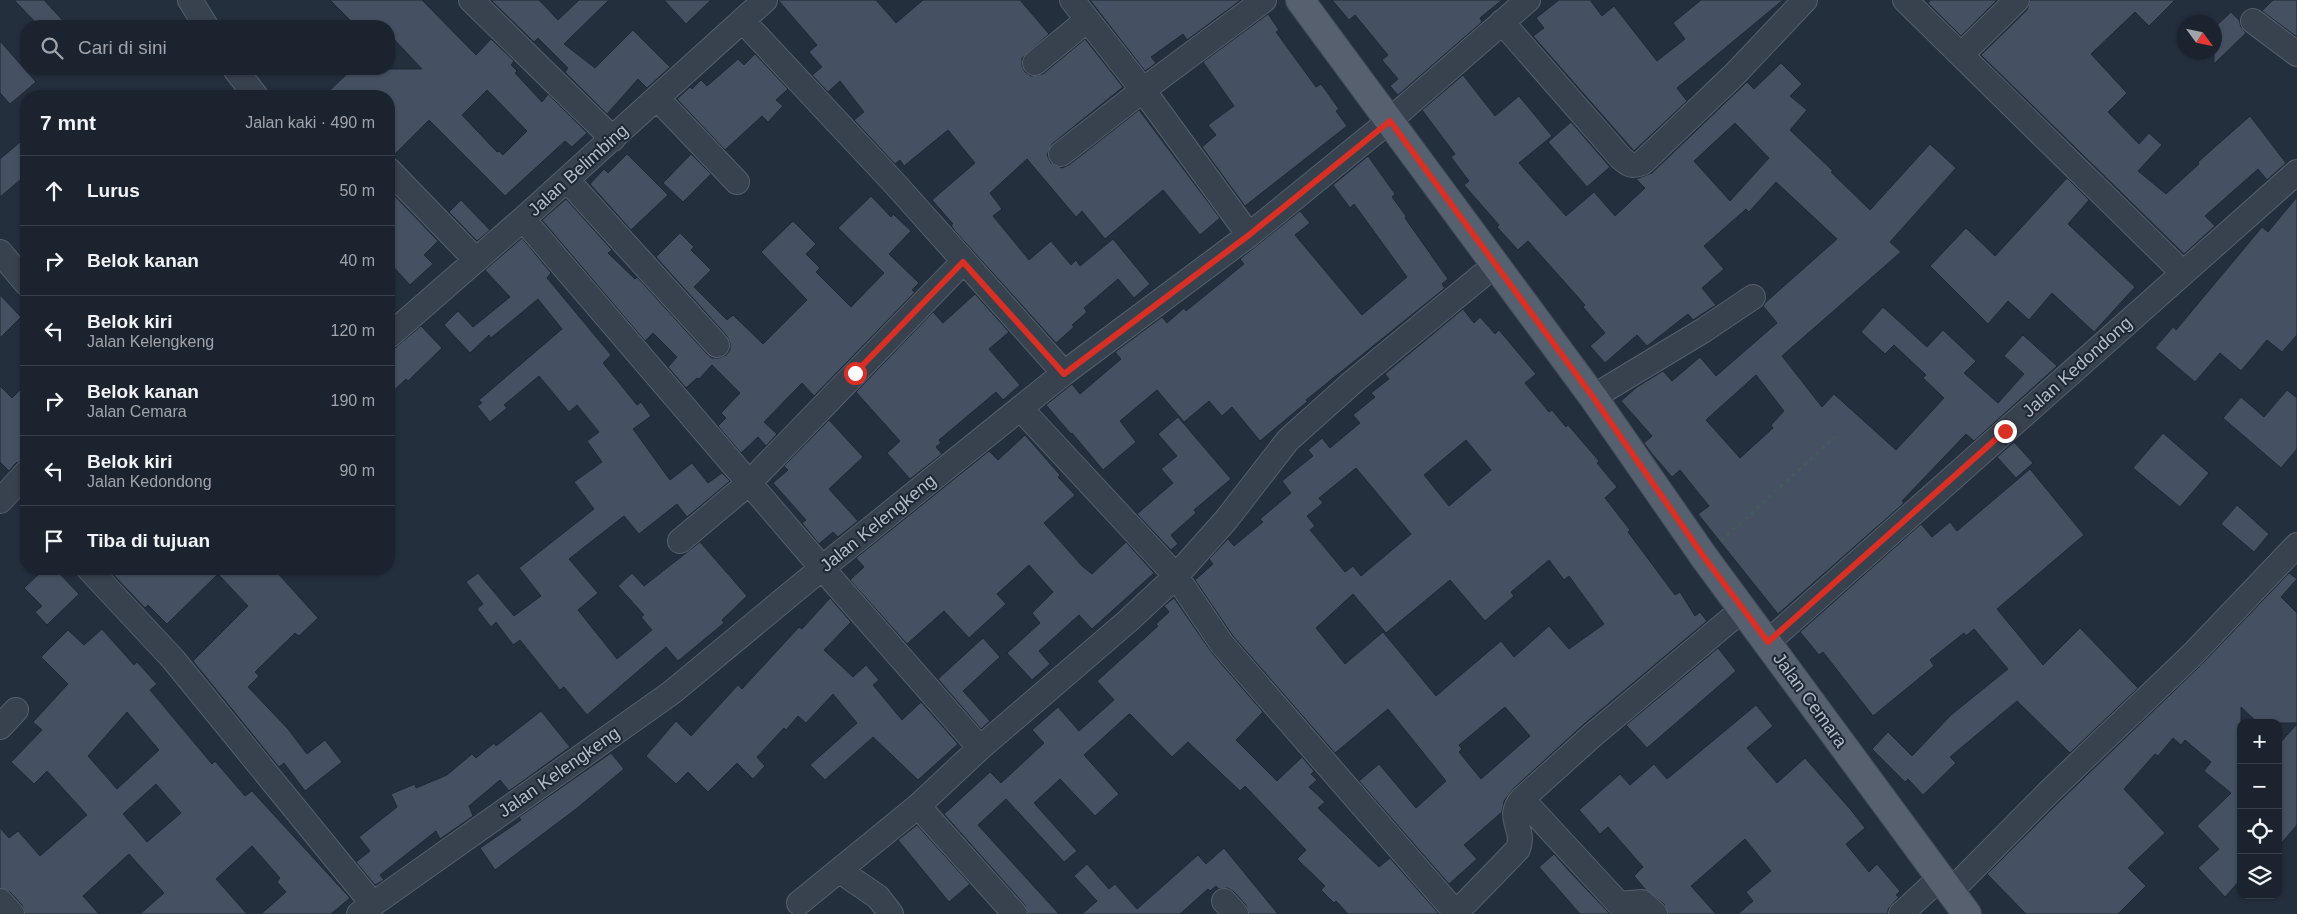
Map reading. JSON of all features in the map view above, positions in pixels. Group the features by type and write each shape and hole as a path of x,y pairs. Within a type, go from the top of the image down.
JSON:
{"main road":[{"name":"Jalan Cemara","path":"1300,0 1496,264 1593,397 1704,557 1967,914"}],"street":[{"path":"190,0 202,20"},
{"path":"470,0 613,139"},
{"name":"Jalan Belimbing","path":"395,326 523,219 765,0"},
{"path":"1072,0 1143,90 1249,235"},
{"path":"1061,154 1264,0"},
{"name":"Jalan Kelengkeng","path":"366,909 670,693 822,568 1064,374 1249,235 1390,121 1528,0"},
{"path":"1502,22 1621,158 1629,165 1634,166 1642,163 1735,74 1805,0"},
{"path":"1905,0 2183,273"},
{"path":"1961,55 2017,0"},
{"path":"1035,63 1088,20"},
{"path":"743,21 897,186 1064,374"},
{"path":"2253,21 2297,54"},
{"path":"240,75 251,90"},
{"path":"657,98 737,182"},
{"name":"Jalan Kedondong","path":"1768,642 2296,175"},
{"path":"395,176 476,260"},
{"path":"567,180 717,345"},
{"path":"523,219 822,568 980,748"},
{"path":"0,252 20,276"},
{"path":"680,540 749,483 963,262"},
{"path":"799,903 918,806 980,748 1129,620 1176,576 1226,520 1288,440 1354,381 1496,264"},
{"path":"1593,397 1753,297"},
{"path":"1021,409 1176,576 1222,644 1455,913 1518,850 1520,837 1514,810 1522,800 1593,735 1743,609"},
{"path":"1901,914 1945,885 2049,792 2292,558"},
{"path":"95,575 173,659 366,909"},
{"path":"0,727 16,710"},
{"path":"1522,800 1619,904 1642,902 1655,914"},
{"path":"918,806 1014,914"},
{"path":"840,871 878,897 891,914"},
{"path":"0,901 12,914"}],"path":[{"path":"1704,557 1835,437"}],"building":[{"path":"14,0 44,0 62,20 33,20"},
{"path":"330,0 422,0 476,55 491,39 514,61 511,65 517,71 515,73 542,102 548,94 587,133 572,147 565,141 505,196 429,120 395,154 395,90 330,90 346,75 395,75 395,69 422,69 395,40 395,20 350,20","holes":["487,90 527,131 503,155 499,151 497,152 462,115"]},
{"path":"491,0 539,0 558,20 579,0 609,0 564,44 595,68 633,30 670,67 647,88 638,79 607,114 565,72 568,68 538,38 534,42"},
{"path":"664,0 711,0 686,24"},
{"path":"778,0 876,0 896,23 923,0 1020,0 1049,34 1022,58 1022,66 1025,72 1031,76 1043,74 1085,39 1123,87 1052,144 1047,155 1051,163 1062,168 1069,165 1139,110 1220,218 1200,235 1163,190 1105,239 1082,211 1076,217 1027,159 990,193 1002,209 993,216 1029,260 1051,241 1071,265 1076,260 1080,266 1113,239 1150,284 1134,298 1118,279 1084,308 1087,312 1056,343 955,231 951,225 953,224 932,200 975,163 948,130 904,166 900,160 895,164 854,120 864,112 840,81 828,92 812,75 822,67 809,52 817,45"},
{"path":"1090,0 1241,0 1187,40 1183,34 1151,57 1156,63 1145,71"},
{"path":"1332,0 1502,0 1480,18 1482,22 1398,95 1390,86 1398,79 1382,60 1388,55 1355,15 1349,20"},
{"path":"1559,0 1590,0 1602,16 1614,6 1657,61 1685,39 1673,23 1701,0 1783,0 1677,88 1687,101 1634,151 1533,36 1544,28 1536,18"},
{"path":"1930,0 1997,0 1961,36 1928,3"},
{"path":"2030,0 2175,0 2149,26 2135,12 2091,54 2127,93 2108,112 2139,144 2149,133 2162,145 2138,171 2166,194 2199,164 2198,162 2250,116 2286,163 2267,180 2258,169 2205,216 2215,226 2184,254 1981,55 2027,10"},
{"path":"2273,0 2297,0 2297,37 2262,11"},
{"path":"2231,12 2239,20 2241,27 2246,33 2222,56 2222,20"},
{"path":"1268,14 1279,30 1276,32 1316,87 1321,84 1339,109 1336,111 1347,126 1245,206 1202,147 1216,135 1208,125 1234,106 1203,62"},
{"path":"0,41 20,64 20,75 30,75 36,82 27,90 20,90 20,96 10,104 0,93"},
{"path":"755,54 788,89 776,100 783,106 768,122 762,116 725,150 677,99 701,80 707,86 738,59 744,65"},
{"path":"1781,63 1802,84 1790,96 1807,110 1790,130 1870,210 1930,144 1956,168 1890,242 1901,252 1782,356 1822,407 1834,394 1896,450 1944,398 1923,378 1926,375 1894,345 1885,354 1861,332 1883,307 1927,347 1943,330 1976,361 1964,373 1998,403 2024,374 2004,356 2023,335 2057,366 1974,441 1966,434 1902,501 1904,503 1778,614 1698,514 1709,506 1680,470 1672,477 1652,454 1644,443 1652,436 1621,401 1637,387 1663,371 1672,381 1700,357 1716,376 1777,323 1763,306 1766,302 1837,239 1776,182 1749,212 1746,209 1704,246 1724,269 1702,288 1716,305 1693,320 1688,314 1647,346 1637,335 1605,363 1590,346 1605,333 1583,307 1585,305 1528,241 1518,250 1497,227 1499,225 1464,185 1469,181 1451,157 1455,154 1422,110 1463,75 1495,116 1519,96 1552,136 1519,163 1566,216 1594,192 1615,216 1645,188 1636,179 1652,173 1747,82 1754,89","holes":["1735,123 1769,158 1730,201 1694,161","1756,375 1784,411 1771,425 1773,428 1740,458 1706,420"]},
{"path":"1571,122 1610,167 1587,187 1548,142"},
{"path":"20,142 20,180 0,197 0,159"},
{"path":"627,154 668,195 631,230 590,184 604,169 608,173"},
{"path":"691,154 711,174 683,202 663,183"},
{"path":"1368,156 1395,194 1392,197 1406,216 1405,218 1448,279 1442,284 1445,288 1306,400 1308,401 1260,441 1232,407 1222,416 1209,401 1184,422 1157,390 1120,421 1136,442 1103,470 1046,405 1072,384 1080,394 1121,359 1115,352 1162,317 1167,323 1184,308 1186,311 1244,264 1240,259 1300,211 1310,223 1295,235 1362,315 1407,277 1354,204 1350,208 1333,185"},
{"path":"2067,178 2089,200 2068,224 2135,287 2094,332 2052,293 2029,320 2008,301 1988,324 1930,266 1966,228 1995,256"},
{"path":"395,196 438,241 424,255 433,264 410,285 395,269"},
{"path":"871,196 891,217 893,214 911,231 889,254 919,283 912,290 915,292 814,396 802,383 764,422 777,434 766,446 758,437 741,453 718,426 726,418 721,413 740,393 712,365 699,379 697,378 686,388 668,367 677,357 653,333 645,341 542,220 566,199 612,250 608,253 635,279 637,277 707,354 712,358 719,358 726,355 730,350 727,336 656,257 680,233 694,247 691,250 711,270 694,287 727,320 733,315 763,344 807,300 761,252 793,221 816,244 806,254 820,268 816,272 851,307 884,273 838,228"},
{"path":"2297,197 2297,335 2282,352 2267,340 2241,371 2220,353 2195,382 2155,348 2173,327 2176,330 2262,227 2268,232"},
{"path":"461,200 490,230 477,241 449,212"},
{"path":"522,238 551,273 547,278 611,355 603,363 637,405 641,402 651,416 633,429 670,480 692,463 708,483 722,473 730,481 687,517 677,504 639,534 624,516 569,559 598,593 578,610 617,659 652,630 641,617 644,615 618,586 632,573 644,586 700,542 747,596 722,620 724,623 678,661 666,647 587,715 564,687 560,690 520,640 513,645 496,622 491,627 477,609 483,604 466,582 478,573 514,616 541,596 519,568 594,509 574,482 602,462 587,441 599,432 577,405 569,412 539,376 504,405 507,408 490,422 477,406 482,403 479,400 562,329 538,299 491,338 489,335 470,353 444,325 458,311 473,327 510,297 485,270"},
{"path":"975,294 1009,332 989,349 1020,385 1003,400 996,392 939,440 941,443 936,447 942,454 910,479 887,453 900,441 856,392 933,312 943,323"},
{"path":"0,295 20,318 0,338"},
{"path":"1463,309 1474,323 1480,317 1495,334 1499,330 1536,374 1525,383 1549,412 1552,410 1566,427 1568,425 1599,461 1597,463 1617,487 1605,498 1630,530 1628,532 1675,595 1680,592 1695,616 1700,612 1707,621 1584,724 1513,789 1504,801 1502,812 1464,845 1477,859 1449,884 1359,781 1379,764 1416,808 1446,781 1388,709 1335,753 1233,636 1195,580 1213,564 1209,559 1228,539 1234,546 1263,522 1260,519 1291,493 1282,481 1313,456 1308,450 1322,438 1330,448 1360,423 1353,415 1375,397 1371,393 1389,379 1385,374","holes":["1466,440 1491,470 1449,506 1424,475","1356,468 1411,534 1361,576 1353,566 1345,572 1310,530 1315,526 1307,516 1323,503 1319,498","1549,560 1564,580 1569,576 1604,624 1569,649 1549,626 1514,657 1501,641 1436,696 1383,632 1345,664 1316,628 1353,594 1386,633 1450,580 1485,621 1514,596 1511,592","1505,707 1530,736 1481,779 1459,752 1462,749 1459,745"]},
{"path":"421,326 442,348 408,381 406,379 395,389 395,348"},
{"path":"0,386 12,398 20,390 20,462 16,463 9,471 0,462"},
{"path":"2287,390 2297,398 2297,449 2281,468 2223,418 2241,397 2264,417"},
{"path":"1178,417 1231,479 1194,510 1196,513 1171,535 1178,544 1171,550 1137,514 1173,483 1161,469 1177,456 1158,434"},
{"path":"829,420 863,457 829,489 858,521 838,537 833,532 819,544 802,523 806,520 773,483 788,470 784,466"},
{"path":"2163,433 2209,473 2180,507 2133,468"},
{"path":"1025,435 1060,475 1058,477 1075,495 1044,523 1082,566 1092,574 1126,542 1154,573 1092,629 1079,615 1039,651 1050,664 1032,680 1007,653 1040,623 1032,613 1053,592 1029,565 997,594 1006,604 969,638 944,611 907,644 850,580 864,567 856,558 989,451 998,460"},
{"path":"2014,442 2033,463 2016,478 1997,457"},
{"path":"2030,469 2084,535 1997,609 2043,665 2080,628 2138,688 2070,753 2017,701 1950,757 1956,763 1923,795 1908,779 1905,782 1872,749 1888,732 1912,756 1951,715 2008,669 1974,629 1966,636 1964,633 1930,660 1934,666 1873,716 1823,652 1819,655 1800,632 1921,524 1932,537 1950,522 1957,531"},
{"path":"2237,505 2269,534 2254,552 2221,524"},
{"path":"2289,573 2297,579 2281,597 2297,613 2297,723 2282,723 2282,719 2254,719 2241,707 2241,719 2237,719 2237,884 2225,897 2198,868 2219,849 2197,826 2231,793 2204,771 2211,762 2185,740 2181,745 2173,738 2158,756 2155,754 2124,789 2165,833 2128,868 2146,886 2118,914 2026,914 1987,874 2202,664"},
{"path":"38,575 61,575 79,594 47,625 35,612 42,606 24,588"},
{"path":"114,575 217,575 167,624 148,605 145,608"},
{"path":"219,575 279,575 318,618 299,636 295,633 255,672 259,676 248,687 288,729 307,754 325,740 342,762 305,791 284,763 279,767 193,661 248,606"},
{"path":"830,598 851,622 824,650 853,677 866,665 879,680 873,685 902,720 921,702 958,744 918,780 873,737 825,780 810,765 857,723 833,694 806,723 798,716 786,730 784,728 757,757 765,766 753,779 737,763 708,792 688,772 676,784 646,756 676,721 691,736 738,685 742,689 799,627 802,629"},
{"path":"1174,598 1212,653 1263,712 1236,740 1277,781 1302,757 1314,771 1311,774 1317,780 1309,787 1325,802 1318,808 1379,867 1390,858 1439,914 1348,914 1336,901 1334,903 1321,890 1325,886 1297,859 1306,850 1245,786 1240,791 1188,742 1172,757 1130,714 1084,755 1119,794 1095,816 1060,779 1034,803 1077,851 1064,862 1006,799 978,825 1059,914 1028,914 1025,905 944,814 990,772 1001,783 1044,743 1032,730 1058,707 1079,731 1114,700 1097,681 1158,626 1156,624 1169,612 1164,606"},
{"path":"102,629 134,665 137,662 157,684 150,690 212,764 215,761 245,796 252,791 350,898 331,914 261,914 286,892 277,882 280,878 252,846 216,879 247,914 140,914 164,893 129,854 83,896 99,914 25,914 22,905 10,892 0,888 0,828 9,838 18,831 40,856 87,815 47,771 34,784 11,762 42,730 33,722 68,684 41,657 68,630 84,645","holes":["127,712 159,750 117,789 88,756","156,784 181,813 147,842 123,814"]},
{"path":"983,638 1000,657 963,691 990,721 981,729 938,679"},
{"path":"1718,648 1736,671 1647,748 1626,725"},
{"path":"1756,705 1773,726 1747,748 1777,783 1805,758 1851,810 1865,828 1846,844 1869,872 1877,864 1900,891 1896,895 1899,897 1888,909 1888,914 1738,914 1753,901 1746,892 1771,871 1745,839 1691,886 1716,914 1668,914 1664,904 1645,889 1634,876 1643,867 1608,827 1600,834 1579,810 1620,774 1630,785 1654,764 1667,779"},
{"path":"541,711 570,747 509,791 500,780 469,806 473,816 440,839 436,831 380,875 384,880 375,885 356,862 370,851 359,837 397,807 391,794 415,784 416,788 447,775 472,754 476,758 494,743 496,746"},
{"path":"2297,724 2297,825 2282,842 2282,764 2282,741"},
{"path":"611,753 624,769 576,809 495,870 480,848 521,820 519,817"},
{"path":"917,825 970,884 949,902 898,840"},
{"path":"1224,848 1278,914 1249,914 1246,905 1234,892 1228,888 1219,889 1216,886 1210,891 1208,889 1180,914 1082,914 1097,901 1074,876 1087,864 1109,889 1115,884 1137,909 1198,855 1206,864"},
{"path":"1554,854 1610,914 1580,914 1539,867"}],"route":[{"path":"855,373 963,262 1064,374 1249,235 1390,121 1593,397 1704,557 1768,642 2005,431"}]}
